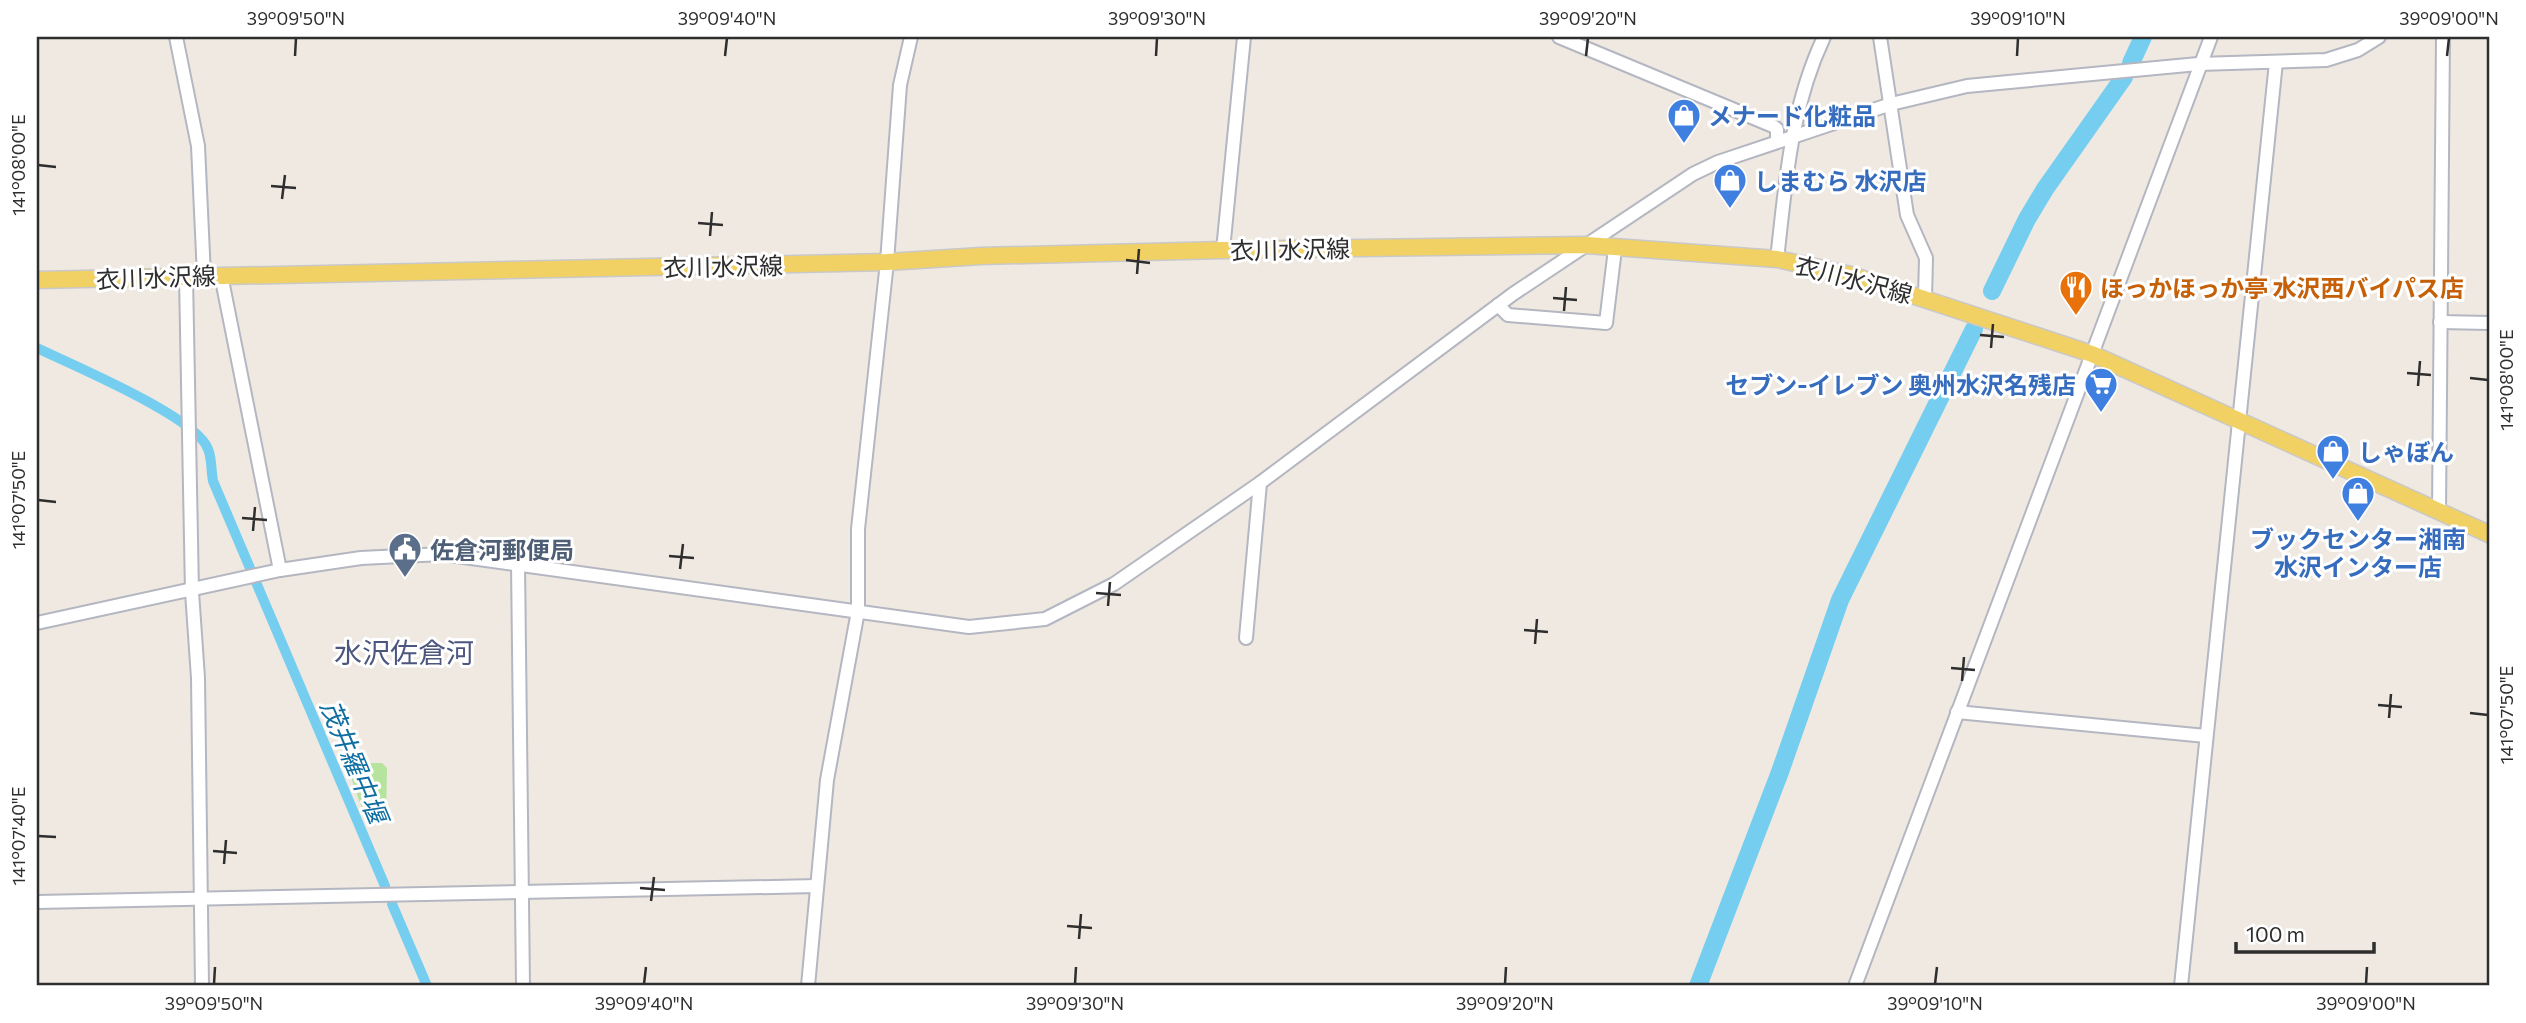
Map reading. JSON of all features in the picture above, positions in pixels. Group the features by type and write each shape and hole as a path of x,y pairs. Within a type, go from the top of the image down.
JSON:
{"main road":[{"name":"衣川水沢線","path":"37,280 887,262 981,256 1223,250 1587,245 1777,260 1851,275 2092,354 2489,534"}],"street":[{"path":"176,37 198,146 204,275"},
{"path":"808,986 827,779 858,611 858,529 887,262 900,85 911,37"},
{"path":"1223,250 1244,37"},
{"path":"1559,37 1773,126 1777,129 1777,139"},
{"path":"1777,260 1791,137 1811,63 1824,37"},
{"path":"1880,37 1907,215 1926,258 1925,298"},
{"path":"1855,986 2198,64 2211,37"},
{"path":"37,623 192,592 280,570 361,558 442,554 969,627 1045,619 1114,584 1260,483 1498,305 1693,174 1777,139 1791,137 1891,104 1967,86 2198,64 2326,60 2358,50 2379,37"},
{"path":"2439,512 2443,37"},
{"path":"2181,986 2276,62"},
{"path":"1498,305 1508,315 1606,323 1615,249"},
{"path":"221,275 280,570"},
{"path":"186,276 192,592 198,678 202,986"},
{"path":"2440,322 2489,323"},
{"path":"1246,638 1260,483"},
{"path":"518,564 523,986"},
{"path":"1957,712 2206,736"},
{"path":"37,902 817,886"}],"green space":[{"path":"346,763 382,763 387,768 386,823 367,823"}],"waterway":[{"path":"2131,63 2143,37"},
{"path":"1992,291 2027,219 2045,189 2124,77"},
{"path":"1698,986 1780,772 1840,600 1974,329"},
{"name":"茂井羅中堰","path":"37,348 158,407 199,436 208,449 213,481 385,886"},
{"name":"茂井羅中堰","path":"392,904 427,986"}],"place":[{"name":"メナード化粧品","path":"1684,145"},
{"name":"しまむら 水沢店","path":"1730,210"},
{"name":"ほっかほっか亭 水沢西バイパス店","path":"2076,317"},
{"name":"セブン-イレブン 奥州水沢名残店","path":"2101,414"},
{"name":"しゃぼん","path":"2333,481"},
{"name":"ブックセンター湘南 水沢インター店","path":"2358,523"},
{"name":"佐倉河郵便局","path":"405,579"}],"district":[{"name":"水沢佐倉河","path":"404,652"}]}
